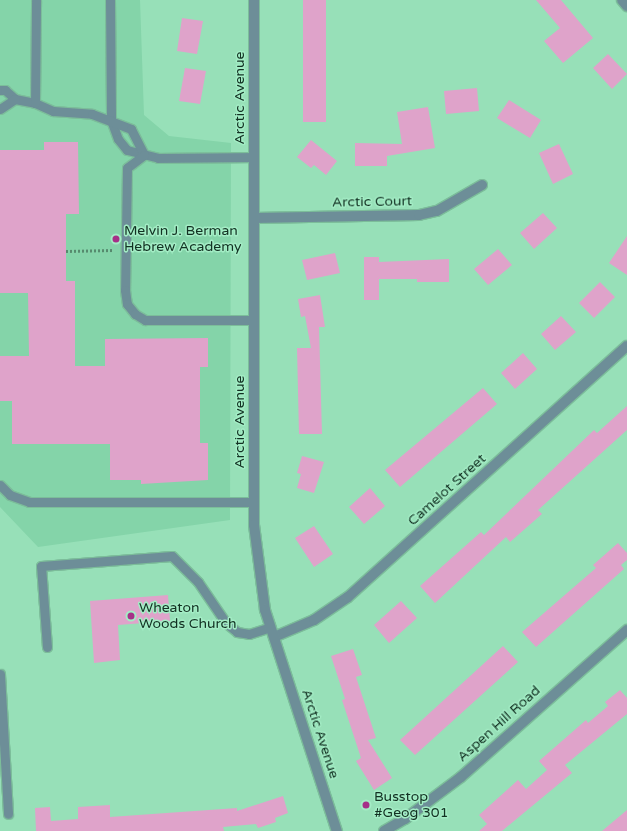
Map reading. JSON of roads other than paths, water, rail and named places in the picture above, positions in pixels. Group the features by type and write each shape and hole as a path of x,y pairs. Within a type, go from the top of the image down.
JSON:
{"street":[{"name":"Arctic Avenue","path":"254,0 254,525 264,602 270,627 337,831"},
{"path":"622,0 627,6"},
{"name":"Arctic Court","path":"254,218 419,215 437,211 482,185"},
{"name":"Camelot Street","path":"274,637 314,620 348,597 627,346"},
{"name":"Aspen Hill Road","path":"384,831 405,819 461,777 627,630"}],"lane":[{"path":"35,103 36,0"},
{"path":"110,0 111,120 118,139 127,150 158,158 254,157"},
{"path":"0,90 5,90 15,99 35,103 53,112 92,114 111,120 131,129 144,155"},
{"path":"0,109 15,99"},
{"path":"144,155 127,168 125,290 127,304 135,314 145,320 254,320"},
{"path":"0,485 10,495 29,502 254,502"},
{"path":"47,647 41,566 172,556 198,582 226,624 237,632 249,634 270,627"},
{"path":"0,674 8,814"}],"place":[{"name":"Melvin J. Berman Hebrew Academy","path":"116,239"},
{"name":"Wheaton Woods Church","path":"131,616"},
{"name":"Busstop #Geog 301","path":"366,805"}]}
